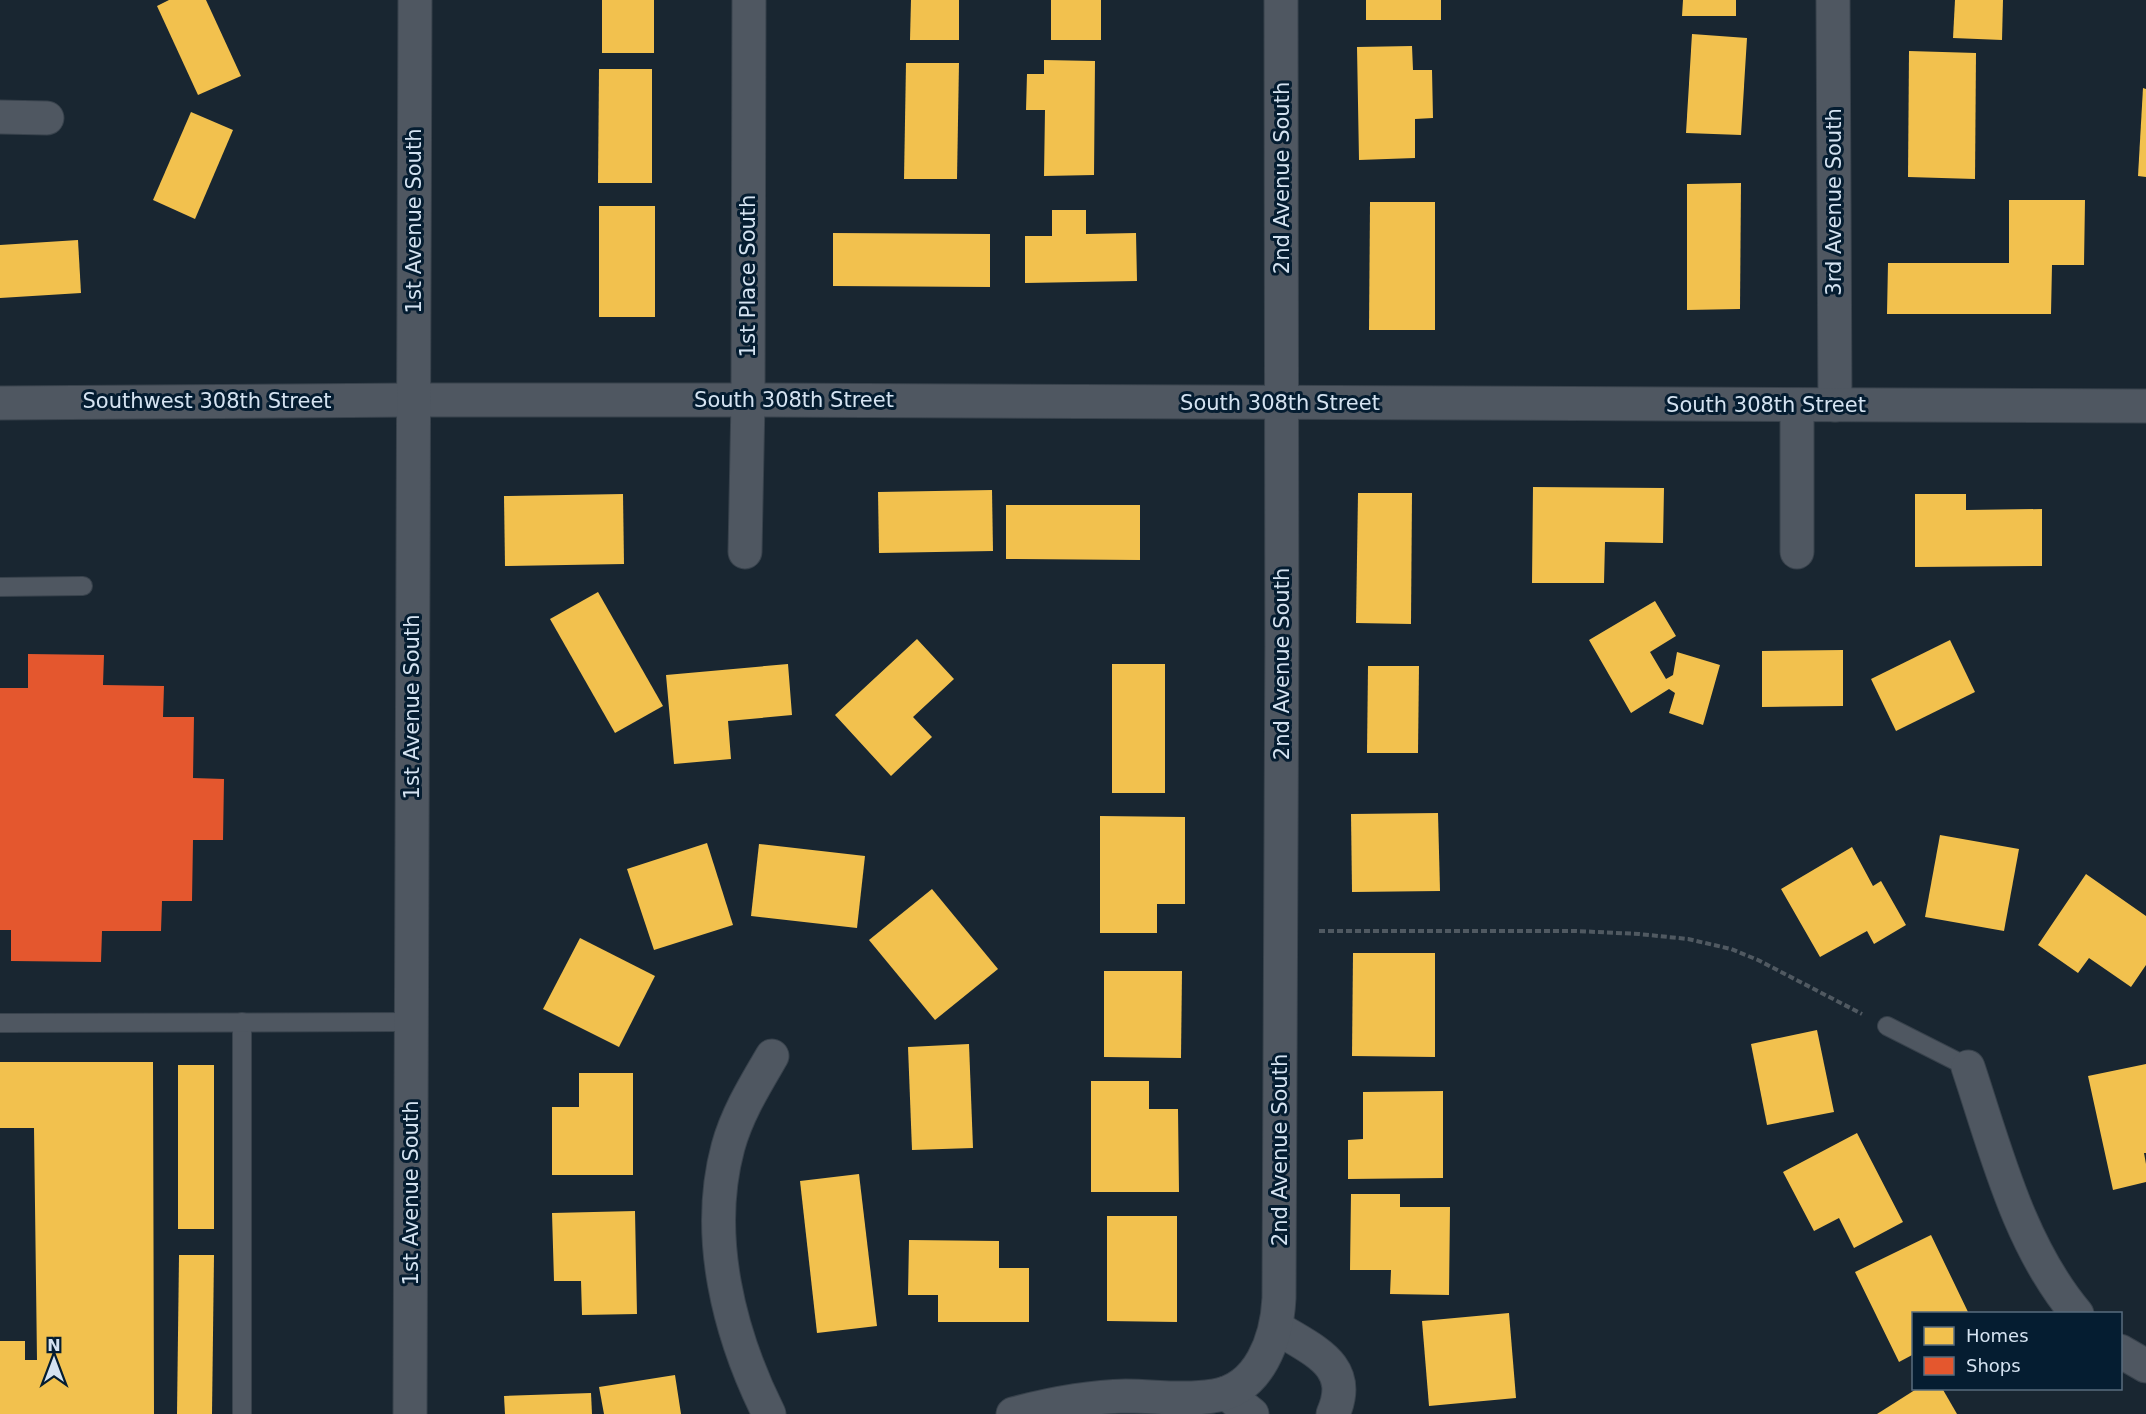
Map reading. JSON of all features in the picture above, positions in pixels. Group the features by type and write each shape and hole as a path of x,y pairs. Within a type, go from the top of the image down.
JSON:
{"street":[{"name":"1st Avenue South","path":"410,1414 415,0"},
{"name":"1st Place South","path":"745,552 748,400 749,0"},
{"name":"2nd Avenue South","path":"1226,1393 1246,1380 1262,1362 1276,1327 1279,1287 1281,0"},
{"name":"3rd Avenue South","path":"1833,0 1835,405"},
{"path":"0,117 47,118"},
{"name":"South 308th Street","path":"414,400 2146,406"},
{"name":"Southwest 308th Street","path":"0,403 414,400"},
{"path":"1797,405 1797,552"},
{"path":"769,1414 747,1367 732,1319 721,1253 719,1207 725,1158 735,1127 744,1104 772,1056"},
{"path":"1968,1067 1994,1146 2026,1231 2041,1262 2075,1312"},
{"path":"1276,1327 1328,1361 1339,1386 1338,1400 1333,1414"},
{"path":"2122,1352 2146,1366"},
{"path":"1013,1414 1064,1402 1090,1399 1127,1396 1199,1398 1226,1393 1252,1414"}],"lane":[{"path":"0,587 83,586"},
{"path":"242,1022 242,1414"},
{"path":"0,1023 411,1022"},
{"path":"1887,1026 1968,1067"}],"path":[{"path":"1281,931 1639,933 1688,939 1731,949 1758,960 1887,1026"}],"building: Homes":[{"path":"169,0 206,0 241,76 198,95 157,6"},
{"path":"602,0 654,0 654,53 602,53"},
{"path":"911,0 959,0 959,40 910,40"},
{"path":"1051,0 1101,0 1101,40 1051,40"},
{"path":"1366,0 1441,0 1441,20 1366,20"},
{"path":"1683,0 1736,0 1736,16 1682,16"},
{"path":"1955,0 2003,0 2002,40 1953,38"},
{"path":"1692,34 1747,38 1741,135 1686,133"},
{"path":"1412,46 1413,70 1432,70 1433,118 1415,119 1415,158 1359,160 1357,47"},
{"path":"1909,51 1976,53 1975,179 1908,177"},
{"path":"1044,60 1095,61 1094,175 1044,176 1045,110 1026,110 1027,74 1044,74"},
{"path":"906,63 959,63 957,179 904,179"},
{"path":"599,69 652,69 652,183 598,183"},
{"path":"2143,88 2146,89 2146,177 2138,176"},
{"path":"191,112 233,130 195,219 153,200"},
{"path":"1741,183 1740,309 1687,310 1687,184"},
{"path":"2009,200 2085,200 2084,265 2052,265 2051,314 1887,314 1888,263 2009,263"},
{"path":"1370,202 1435,202 1435,330 1369,330"},
{"path":"599,206 655,206 655,317 599,317"},
{"path":"1052,210 1086,210 1086,234 1136,233 1137,281 1025,283 1025,236 1052,236"},
{"path":"833,233 990,234 990,287 833,286"},
{"path":"78,240 81,293 0,298 0,245"},
{"path":"1533,487 1664,488 1663,543 1605,542 1604,583 1532,583"},
{"path":"992,490 993,551 879,553 878,492"},
{"path":"1358,493 1412,493 1411,624 1356,623"},
{"path":"623,494 624,564 505,566 504,496"},
{"path":"1915,494 1966,494 1966,510 2042,509 2042,566 1915,567"},
{"path":"1006,505 1140,505 1140,560 1006,559"},
{"path":"598,592 663,706 615,733 550,619"},
{"path":"1655,601 1676,636 1650,652 1666,679 1673,675 1677,652 1720,665 1703,725 1669,713 1675,693 1669,689 1631,713 1589,640"},
{"path":"917,639 954,679 913,717 932,737 891,776 835,715"},
{"path":"1950,640 1975,692 1896,731 1871,679"},
{"path":"1843,650 1843,706 1762,707 1762,651"},
{"path":"788,664 792,715 728,721 731,759 674,764 666,675"},
{"path":"1112,664 1165,664 1165,793 1112,793"},
{"path":"1368,666 1419,666 1418,753 1367,753"},
{"path":"1438,813 1440,891 1352,892 1351,814"},
{"path":"1100,816 1185,817 1185,904 1157,904 1157,933 1100,933"},
{"path":"1940,835 2019,849 2004,931 1925,917"},
{"path":"707,843 733,925 654,950 627,869"},
{"path":"759,844 865,856 857,928 751,916"},
{"path":"1852,847 1873,886 1881,881 1906,925 1874,944 1867,931 1820,957 1781,889"},
{"path":"2086,874 2146,916 2146,965 2131,987 2089,958 2078,973 2038,945"},
{"path":"932,889 998,969 935,1020 869,940"},
{"path":"580,938 655,976 619,1047 543,1009"},
{"path":"1353,953 1435,953 1435,1057 1352,1056"},
{"path":"1104,971 1182,971 1181,1058 1104,1057"},
{"path":"1817,1030 1834,1112 1767,1125 1751,1044"},
{"path":"969,1044 973,1148 912,1150 908,1047"},
{"path":"0,1062 153,1062 154,1414 0,1414 0,1341 25,1341 25,1360 37,1360 34,1128 0,1128"},
{"path":"2146,1064 2146,1153 2144,1153 2146,1182 2113,1190 2088,1076"},
{"path":"178,1065 214,1065 214,1229 178,1229"},
{"path":"579,1073 633,1073 633,1175 552,1175 552,1107 579,1107"},
{"path":"1091,1081 1149,1081 1149,1109 1178,1109 1179,1192 1091,1192"},
{"path":"1443,1091 1443,1178 1348,1179 1348,1140 1363,1139 1363,1092"},
{"path":"1857,1133 1903,1222 1854,1248 1839,1218 1814,1231 1783,1172"},
{"path":"859,1174 877,1326 817,1333 800,1181"},
{"path":"1351,1194 1400,1194 1400,1207 1450,1207 1449,1295 1390,1294 1391,1270 1350,1270"},
{"path":"635,1211 637,1314 582,1315 581,1281 554,1281 552,1213"},
{"path":"1107,1216 1177,1216 1177,1322 1107,1321"},
{"path":"1931,1235 1968,1312 1912,1312 1912,1355 1899,1362 1855,1272"},
{"path":"909,1240 999,1241 999,1268 1029,1268 1029,1322 938,1322 938,1295 908,1295"},
{"path":"179,1255 214,1255 212,1414 177,1414"},
{"path":"1509,1313 1516,1398 1429,1406 1422,1321"},
{"path":"675,1375 681,1414 604,1414 599,1387"},
{"path":"1915,1390 1943,1390 1957,1414 1877,1414"},
{"path":"591,1393 592,1414 505,1414 504,1396"}],"building: Shops":[{"path":"28,654 104,655 103,685 164,686 163,717 194,717 193,778 224,779 223,840 193,840 192,901 162,901 161,931 102,931 101,962 11,961 11,930 0,930 0,688 28,688"}]}
